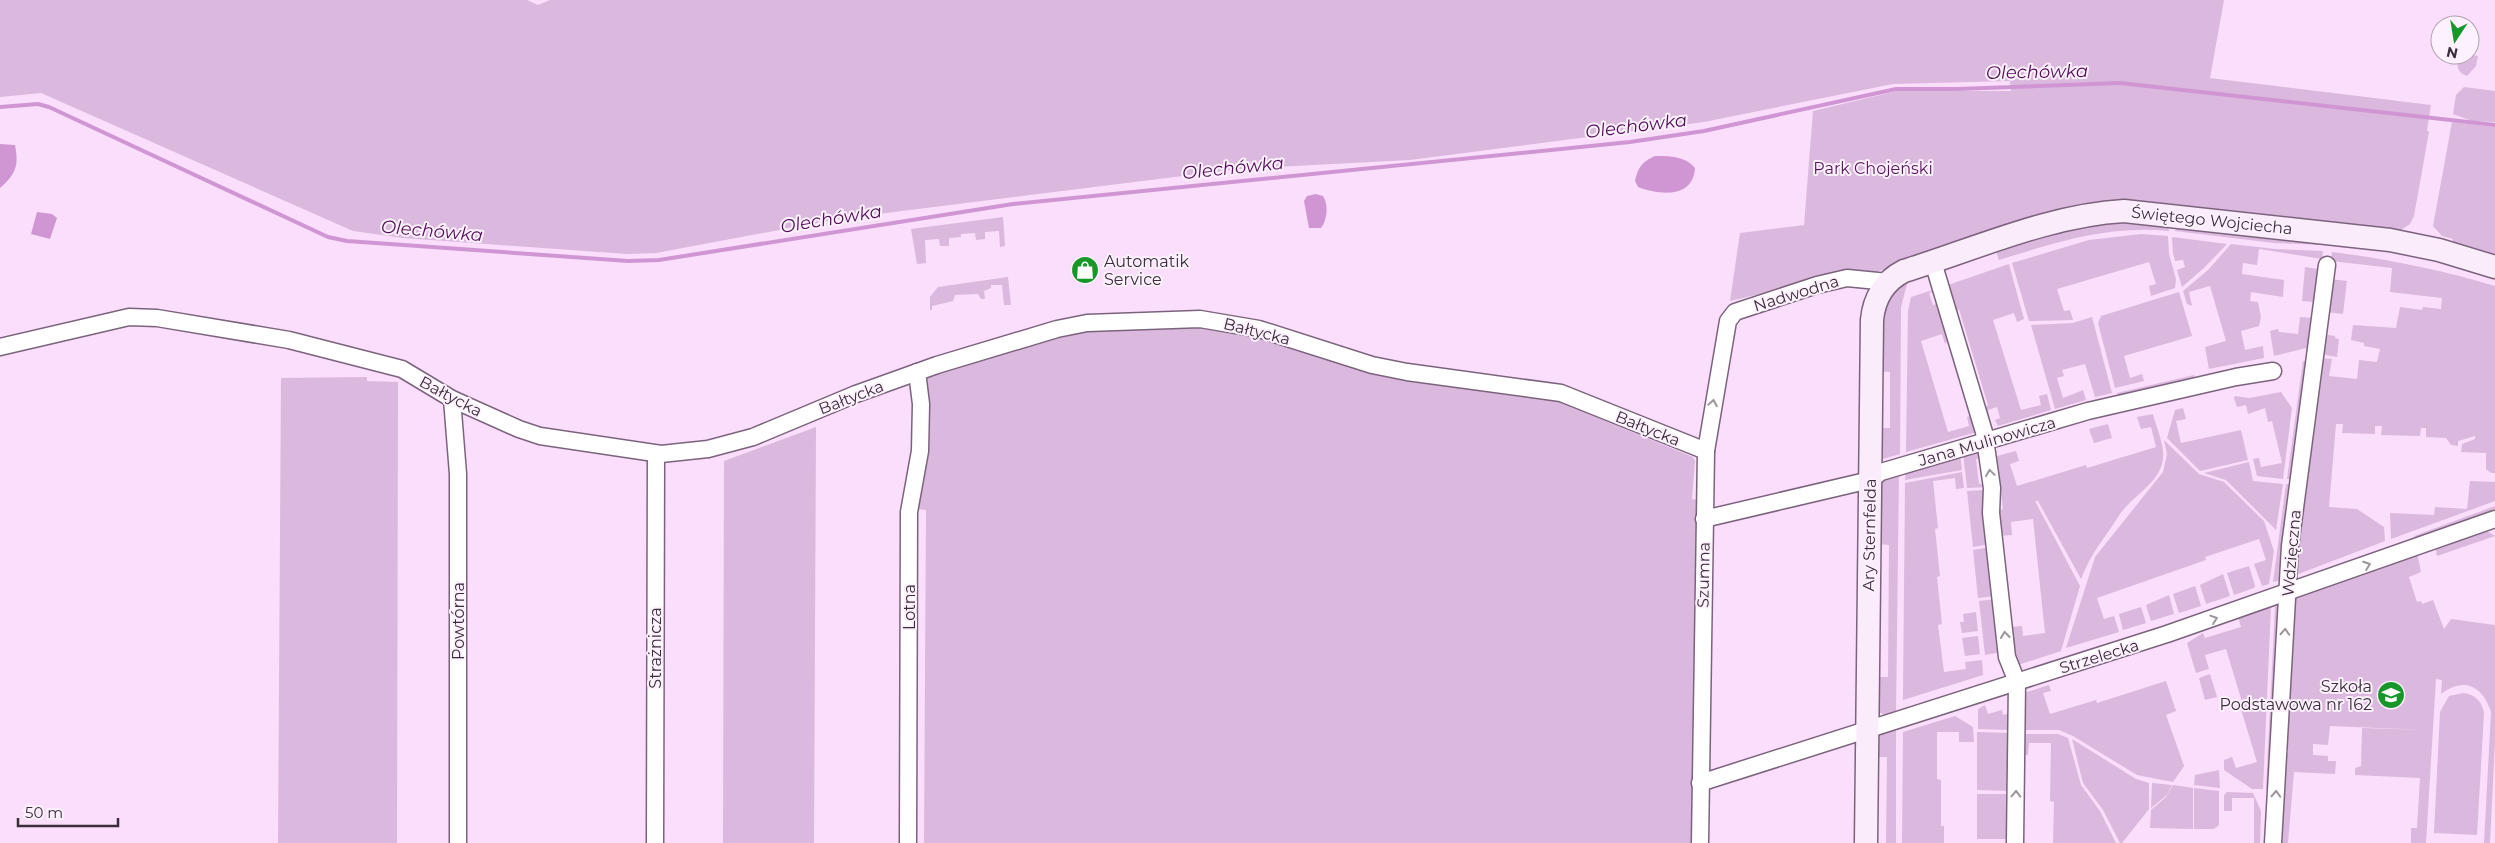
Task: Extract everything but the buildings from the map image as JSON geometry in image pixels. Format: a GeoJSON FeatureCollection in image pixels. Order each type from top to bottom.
{"type":"FeatureCollection","features":[{"type":"Feature","properties":{"kind":"street","name":"Świętego Wojciecha"},"geometry":{"type":"LineString","coordinates":[[1933,262],[2079,216],[2124,211],[2390,240],[2439,250],[2495,267]]}},
{"type":"Feature","properties":{"kind":"street","name":"Ary Sternfelda"},"geometry":{"type":"LineString","coordinates":[[1866,843],[1872,312],[1877,299],[1888,282],[1904,271],[1933,262]]}},
{"type":"Feature","properties":{"kind":"street"},"geometry":{"type":"LineString","coordinates":[[1933,262],[1986,442],[1992,488],[1991,513],[2007,657],[2017,682],[2015,843]]}},
{"type":"Feature","properties":{"kind":"street","name":"Wdzięczna"},"geometry":{"type":"LineString","coordinates":[[2273,843],[2290,546],[2326,265]]}},
{"type":"Feature","properties":{"kind":"street","name":"Nadwodna"},"geometry":{"type":"LineString","coordinates":[[1735,312],[1817,285],[1847,278],[1888,282]]}},
{"type":"Feature","properties":{"kind":"street","name":"Szumna"},"geometry":{"type":"LineString","coordinates":[[1700,843],[1706,451],[1727,325],[1735,312]]}},
{"type":"Feature","properties":{"kind":"street","name":"Bałtycka"},"geometry":{"type":"LineString","coordinates":[[0,346],[129,317],[157,318],[289,340],[402,369],[452,399],[519,429],[540,436],[656,454],[678,454],[708,449],[753,436],[917,372],[1071,326],[1087,323],[1208,320],[1259,329],[1372,365],[1407,372],[1561,393],[1706,451]]}},
{"type":"Feature","properties":{"kind":"street","name":"Jana Mulinowicza"},"geometry":{"type":"LineString","coordinates":[[1704,519],[1870,480],[1882,472],[2088,411],[2236,377],[2273,371]]}},
{"type":"Feature","properties":{"kind":"street","name":"Lotna"},"geometry":{"type":"LineString","coordinates":[[908,843],[909,512],[920,450],[921,404],[917,372]]}},
{"type":"Feature","properties":{"kind":"street","name":"Powtórna"},"geometry":{"type":"LineString","coordinates":[[452,399],[458,474],[458,843]]}},
{"type":"Feature","properties":{"kind":"street","name":"Strażnicza"},"geometry":{"type":"LineString","coordinates":[[655,843],[656,454]]}},
{"type":"Feature","properties":{"kind":"street","name":"Strzelecka"},"geometry":{"type":"LineString","coordinates":[[1700,782],[2288,594],[2495,519]]}},
{"type":"Feature","properties":{"kind":"green space","name":"Park Chojeński"},"geometry":{"type":"Polygon","coordinates":[[[0,0],[527,0],[538,5],[550,0],[2224,0],[2210,78],[2431,105],[2427,130],[2429,132],[2414,216],[2410,224],[2401,230],[2119,201],[2096,202],[2069,208],[1876,272],[1790,287],[1730,301],[1740,233],[1804,225],[1813,111],[1897,91],[2011,91],[2010,81],[1893,84],[1704,122],[1410,160],[1239,169],[838,219],[656,253],[627,254],[403,238],[353,231],[41,93],[0,97],[0,0]]]}},
{"type":"Feature","properties":{"kind":"green space"},"geometry":{"type":"Polygon","coordinates":[[[2476,65],[2467,76],[2462,74],[2458,66],[2476,65]]]}},
{"type":"Feature","properties":{"kind":"green space"},"geometry":{"type":"Polygon","coordinates":[[[2464,87],[2495,91],[2495,122],[2472,121],[2453,114],[2456,95],[2464,87]]]}},
{"type":"Feature","properties":{"kind":"green space"},"geometry":{"type":"Polygon","coordinates":[[[2452,122],[2495,127],[2495,257],[2452,244],[2453,239],[2442,236],[2433,226],[2452,122]]]}},
{"type":"Feature","properties":{"kind":"green space"},"geometry":{"type":"Polygon","coordinates":[[[1003,217],[1005,246],[1000,247],[999,231],[985,232],[985,239],[976,240],[975,233],[961,234],[961,237],[949,238],[949,246],[940,246],[939,239],[925,240],[926,263],[917,264],[911,229],[1003,217]]]}},
{"type":"Feature","properties":{"kind":"green space"},"geometry":{"type":"Polygon","coordinates":[[[2125,220],[2167,224],[2169,231],[2125,230],[2083,236],[1999,260],[1996,251],[2072,227],[2125,220]]]}},
{"type":"Feature","properties":{"kind":"green space"},"geometry":{"type":"Polygon","coordinates":[[[2178,225],[2325,242],[2324,245],[2274,243],[2175,231],[2178,225]]]}},
{"type":"Feature","properties":{"kind":"green space"},"geometry":{"type":"Polygon","coordinates":[[[2141,234],[2168,236],[2169,254],[2176,279],[2175,288],[2151,296],[2149,286],[2156,284],[2149,262],[2057,289],[2064,311],[2070,310],[2073,320],[2029,321],[2012,263],[2089,240],[2141,234]]]}},
{"type":"Feature","properties":{"kind":"green space"},"geometry":{"type":"Polygon","coordinates":[[[2172,237],[2227,244],[2182,287],[2177,270],[2185,267],[2183,260],[2175,261],[2172,237]]]}},
{"type":"Feature","properties":{"kind":"green space"},"geometry":{"type":"Polygon","coordinates":[[[2231,244],[2275,249],[2323,251],[2322,259],[2259,249],[2257,265],[2243,263],[2242,274],[2284,280],[2283,297],[2251,292],[2250,301],[2258,302],[2261,317],[2259,326],[2241,331],[2245,350],[2263,346],[2264,358],[2209,369],[2205,347],[2226,341],[2210,286],[2189,292],[2192,306],[2187,304],[2183,291],[2208,270],[2231,244]]]}},
{"type":"Feature","properties":{"kind":"green space"},"geometry":{"type":"Polygon","coordinates":[[[2332,252],[2415,266],[2495,286],[2495,473],[2491,473],[2486,469],[2486,453],[2461,452],[2462,444],[2475,439],[2475,436],[2458,441],[2458,446],[2451,445],[2446,438],[2426,437],[2426,428],[2421,428],[2420,436],[2381,435],[2382,426],[2375,426],[2375,434],[2342,433],[2343,424],[2336,424],[2329,507],[2357,509],[2384,527],[2385,541],[2293,576],[2318,358],[2332,359],[2329,376],[2357,379],[2359,360],[2377,362],[2380,349],[2364,346],[2364,343],[2351,340],[2353,325],[2396,328],[2400,307],[2422,310],[2423,307],[2441,309],[2442,298],[2390,292],[2392,268],[2331,261],[2332,252]]]}},
{"type":"Feature","properties":{"kind":"green space"},"geometry":{"type":"Polygon","coordinates":[[[2009,264],[2024,319],[2017,322],[2014,313],[1993,320],[2021,410],[2041,405],[2039,396],[2047,394],[2051,410],[1998,426],[1995,420],[2000,418],[1997,407],[1988,410],[1991,427],[1987,429],[1981,412],[1988,405],[1959,309],[1953,314],[1945,286],[2009,264]]]}},
{"type":"Feature","properties":{"kind":"green space"},"geometry":{"type":"Polygon","coordinates":[[[2305,267],[2319,269],[2315,302],[2302,301],[2305,267]]]}},
{"type":"Feature","properties":{"kind":"green space"},"geometry":{"type":"Polygon","coordinates":[[[1008,277],[1011,305],[1004,305],[1002,285],[991,285],[991,288],[984,291],[985,299],[981,299],[978,294],[955,295],[953,301],[932,306],[932,310],[930,310],[930,297],[938,287],[1008,277]]]}},
{"type":"Feature","properties":{"kind":"green space"},"geometry":{"type":"Polygon","coordinates":[[[2330,279],[2347,281],[2343,314],[2326,312],[2330,279]]]}},
{"type":"Feature","properties":{"kind":"green space"},"geometry":{"type":"Polygon","coordinates":[[[1908,280],[1901,307],[1900,454],[1883,459],[1880,428],[1890,428],[1890,372],[1880,371],[1880,321],[1890,295],[1908,280]]]}},
{"type":"Feature","properties":{"kind":"green space"},"geometry":{"type":"Polygon","coordinates":[[[1936,289],[1937,291],[1929,293],[1933,305],[1940,303],[1951,337],[1945,344],[1942,334],[1921,341],[1948,432],[1969,426],[1967,417],[1974,415],[1977,432],[1906,452],[1908,311],[1911,297],[1936,289]]]}},
{"type":"Feature","properties":{"kind":"green space"},"geometry":{"type":"Polygon","coordinates":[[[2179,292],[2192,336],[2124,356],[2130,378],[2142,374],[2144,381],[2115,388],[2098,323],[2101,316],[2179,292]]]}},
{"type":"Feature","properties":{"kind":"green space"},"geometry":{"type":"Polygon","coordinates":[[[2092,317],[2112,393],[2095,397],[2085,364],[2062,370],[2064,376],[2057,378],[2063,398],[2083,390],[2086,400],[2055,409],[2031,325],[2073,323],[2092,317]]]}},
{"type":"Feature","properties":{"kind":"green space"},"geometry":{"type":"Polygon","coordinates":[[[2300,317],[2313,318],[2310,347],[2274,356],[2270,331],[2278,329],[2279,332],[2298,334],[2300,317]]]}},
{"type":"Feature","properties":{"kind":"green space"},"geometry":{"type":"Polygon","coordinates":[[[1208,325],[1565,400],[1566,405],[1693,457],[1695,461],[1692,499],[1698,500],[1692,843],[924,843],[926,510],[916,509],[927,379],[931,374],[1079,330],[1208,325]]]}},
{"type":"Feature","properties":{"kind":"green space"},"geometry":{"type":"Polygon","coordinates":[[[2323,334],[2335,336],[2335,338],[2339,339],[2337,357],[2320,354],[2323,334]]]}},
{"type":"Feature","properties":{"kind":"green space"},"geometry":{"type":"Polygon","coordinates":[[[2303,361],[2309,361],[2294,480],[2287,479],[2303,361]]]}},
{"type":"Feature","properties":{"kind":"green space"},"geometry":{"type":"Polygon","coordinates":[[[2194,375],[2195,379],[2118,398],[2117,393],[2194,375]]]}},
{"type":"Feature","properties":{"kind":"green space"},"geometry":{"type":"Polygon","coordinates":[[[367,377],[367,381],[398,382],[397,843],[278,843],[281,378],[367,377]]]}},
{"type":"Feature","properties":{"kind":"green space"},"geometry":{"type":"Polygon","coordinates":[[[2281,392],[2292,408],[2283,479],[2257,476],[2253,459],[2259,458],[2261,467],[2282,463],[2272,421],[2268,422],[2265,408],[2248,414],[2246,405],[2237,407],[2234,398],[2235,396],[2249,398],[2281,392]]]}},
{"type":"Feature","properties":{"kind":"green space"},"geometry":{"type":"Polygon","coordinates":[[[2183,408],[2186,419],[2176,421],[2181,443],[2241,430],[2248,460],[2200,471],[2167,438],[2175,410],[2183,408]]]}},
{"type":"Feature","properties":{"kind":"green space"},"geometry":{"type":"Polygon","coordinates":[[[2153,414],[2163,448],[2161,468],[2151,483],[2123,510],[2093,554],[2081,579],[2038,501],[2035,501],[2080,586],[2061,651],[2015,666],[2008,627],[2022,626],[2023,636],[2045,633],[2033,519],[2011,522],[2012,535],[1998,536],[1995,513],[2003,509],[1997,456],[2016,451],[2019,461],[2010,464],[2017,486],[2086,465],[2087,468],[2156,447],[2151,427],[2141,429],[2137,417],[2153,414]]]}},
{"type":"Feature","properties":{"kind":"green space"},"geometry":{"type":"Polygon","coordinates":[[[2108,424],[2112,438],[2094,443],[2089,429],[2108,424]]]}},
{"type":"Feature","properties":{"kind":"green space"},"geometry":{"type":"Polygon","coordinates":[[[816,427],[814,843],[723,843],[724,461],[816,427]]]}},
{"type":"Feature","properties":{"kind":"green space"},"geometry":{"type":"Polygon","coordinates":[[[2164,440],[2199,474],[2224,482],[2264,521],[2274,551],[2269,584],[2262,586],[2254,564],[2266,560],[2259,539],[2205,557],[2206,560],[2097,598],[2104,619],[2114,616],[2119,632],[2066,648],[2095,557],[2163,472],[2167,454],[2164,440]]]}},
{"type":"Feature","properties":{"kind":"green space"},"geometry":{"type":"Polygon","coordinates":[[[1984,447],[1985,458],[1976,459],[1979,484],[1988,485],[1988,487],[1967,488],[1963,453],[1984,447]]]}},
{"type":"Feature","properties":{"kind":"green space"},"geometry":{"type":"Polygon","coordinates":[[[1960,454],[1962,470],[1905,480],[1906,470],[1960,454]]]}},
{"type":"Feature","properties":{"kind":"green space"},"geometry":{"type":"Polygon","coordinates":[[[2249,462],[2253,481],[2283,484],[2276,530],[2226,480],[2204,473],[2249,462]]]}},
{"type":"Feature","properties":{"kind":"green space"},"geometry":{"type":"Polygon","coordinates":[[[1899,472],[1896,712],[1885,715],[1878,712],[1877,677],[1888,677],[1889,545],[1878,544],[1881,484],[1883,479],[1899,472]]]}},
{"type":"Feature","properties":{"kind":"green space"},"geometry":{"type":"Polygon","coordinates":[[[1962,472],[1964,488],[1956,489],[1955,478],[1933,481],[1938,528],[1935,529],[1940,576],[1937,577],[1942,624],[1938,625],[1944,672],[1966,669],[1965,662],[1982,660],[1983,675],[1903,700],[1905,483],[1962,472]]]}},
{"type":"Feature","properties":{"kind":"green space"},"geometry":{"type":"Polygon","coordinates":[[[2470,481],[2495,482],[2495,501],[2391,539],[2390,513],[2434,515],[2435,507],[2467,509],[2470,481]]]}},
{"type":"Feature","properties":{"kind":"green space"},"geometry":{"type":"Polygon","coordinates":[[[2286,484],[2294,485],[2284,579],[2273,582],[2286,484]]]}},
{"type":"Feature","properties":{"kind":"green space"},"geometry":{"type":"Polygon","coordinates":[[[1984,490],[1990,544],[1973,547],[1967,491],[1984,490]]]}},
{"type":"Feature","properties":{"kind":"green space"},"geometry":{"type":"Polygon","coordinates":[[[2495,506],[2495,514],[2416,544],[2414,536],[2495,506]]]}},
{"type":"Feature","properties":{"kind":"green space"},"geometry":{"type":"Polygon","coordinates":[[[2482,528],[2495,536],[2437,556],[2435,545],[2482,528]]]}},
{"type":"Feature","properties":{"kind":"green space"},"geometry":{"type":"Polygon","coordinates":[[[1991,547],[1996,596],[1978,598],[1973,550],[1991,547]]]}},
{"type":"Feature","properties":{"kind":"green space","name":"Szkoła Podstawowa nr 162"},"geometry":{"type":"Polygon","coordinates":[[[2417,552],[2421,572],[2409,577],[2417,602],[2421,601],[2422,604],[2433,600],[2444,629],[2451,619],[2495,625],[2495,742],[2490,843],[2484,843],[2491,712],[2483,696],[2472,687],[2458,686],[2441,694],[2442,680],[2436,679],[2426,843],[2411,843],[2411,828],[2417,828],[2420,778],[2355,775],[2355,768],[2361,766],[2362,728],[2426,730],[2330,726],[2328,745],[2313,744],[2313,755],[2328,756],[2328,761],[2336,761],[2335,774],[2294,772],[2288,843],[2279,843],[2284,754],[2288,754],[2288,749],[2283,748],[2292,600],[2298,595],[2417,552]]]}},
{"type":"Feature","properties":{"kind":"green space"},"geometry":{"type":"Polygon","coordinates":[[[2249,566],[2254,588],[2234,595],[2227,573],[2249,566]]]}},
{"type":"Feature","properties":{"kind":"green space"},"geometry":{"type":"Polygon","coordinates":[[[2223,574],[2230,596],[2206,604],[2200,585],[2223,574]]]}},
{"type":"Feature","properties":{"kind":"green space"},"geometry":{"type":"Polygon","coordinates":[[[2195,586],[2201,606],[2179,613],[2173,594],[2195,586]]]}},
{"type":"Feature","properties":{"kind":"green space"},"geometry":{"type":"Polygon","coordinates":[[[2169,595],[2174,614],[2151,621],[2146,605],[2169,595]]]}},
{"type":"Feature","properties":{"kind":"green space"},"geometry":{"type":"Polygon","coordinates":[[[1996,599],[2002,652],[1985,655],[1979,601],[1996,599]]]}},
{"type":"Feature","properties":{"kind":"green space"},"geometry":{"type":"Polygon","coordinates":[[[2282,603],[2273,789],[2266,789],[2275,607],[2282,603]]]}},
{"type":"Feature","properties":{"kind":"green space"},"geometry":{"type":"Polygon","coordinates":[[[2271,606],[2263,789],[2252,789],[2224,770],[2224,760],[2232,757],[2236,768],[2257,762],[2240,706],[2243,705],[2226,649],[2205,655],[2209,669],[2196,673],[2187,643],[2203,633],[2205,638],[2241,627],[2238,617],[2271,606]]]}},
{"type":"Feature","properties":{"kind":"green space"},"geometry":{"type":"Polygon","coordinates":[[[2141,607],[2146,623],[2123,630],[2119,614],[2141,607]]]}},
{"type":"Feature","properties":{"kind":"green space"},"geometry":{"type":"Polygon","coordinates":[[[1976,612],[1978,631],[1962,633],[1960,622],[1964,622],[1963,614],[1976,612]]]}},
{"type":"Feature","properties":{"kind":"green space"},"geometry":{"type":"Polygon","coordinates":[[[1978,636],[1980,654],[1965,656],[1962,638],[1978,636]]]}},
{"type":"Feature","properties":{"kind":"green space"},"geometry":{"type":"Polygon","coordinates":[[[2210,674],[2217,697],[2205,700],[2199,678],[2210,674]]]}},
{"type":"Feature","properties":{"kind":"green space"},"geometry":{"type":"Polygon","coordinates":[[[2166,681],[2176,711],[2166,715],[2184,766],[2173,782],[2137,775],[2073,736],[2059,730],[2021,730],[2021,694],[2049,685],[2051,691],[2043,693],[2050,714],[2096,700],[2097,703],[2166,681]]]}},
{"type":"Feature","properties":{"kind":"green space"},"geometry":{"type":"Polygon","coordinates":[[[2463,693],[2477,699],[2482,705],[2484,713],[2477,835],[2434,833],[2440,712],[2449,696],[2463,693]]]}},
{"type":"Feature","properties":{"kind":"green space"},"geometry":{"type":"Polygon","coordinates":[[[1985,705],[1988,714],[2002,710],[2003,715],[2010,713],[2010,730],[1978,729],[1978,709],[1985,705]]]}},
{"type":"Feature","properties":{"kind":"green space"},"geometry":{"type":"Polygon","coordinates":[[[1955,716],[1973,727],[1974,742],[1959,742],[1959,732],[1937,732],[1937,779],[1941,780],[1941,826],[1944,826],[1944,843],[1902,843],[1903,732],[1955,716]]]}},
{"type":"Feature","properties":{"kind":"green space"},"geometry":{"type":"Polygon","coordinates":[[[1896,726],[1896,843],[1886,843],[1887,757],[1877,757],[1878,740],[1881,734],[1896,726]]]}},
{"type":"Feature","properties":{"kind":"green space"},"geometry":{"type":"Polygon","coordinates":[[[1977,732],[2011,733],[2010,791],[1977,790],[1977,732]]]}},
{"type":"Feature","properties":{"kind":"green space"},"geometry":{"type":"Polygon","coordinates":[[[2021,734],[2058,734],[2068,738],[2081,785],[2100,811],[2116,843],[2053,843],[2054,802],[2050,801],[2051,743],[2029,743],[2028,755],[2020,755],[2021,734]]]}},
{"type":"Feature","properties":{"kind":"green space"},"geometry":{"type":"Polygon","coordinates":[[[2072,739],[2136,779],[2149,783],[2149,809],[2122,843],[2120,843],[2103,810],[2083,783],[2072,739]]]}},
{"type":"Feature","properties":{"kind":"green space"},"geometry":{"type":"Polygon","coordinates":[[[2219,770],[2220,788],[2194,785],[2195,775],[2219,770]]]}},
{"type":"Feature","properties":{"kind":"green space"},"geometry":{"type":"Polygon","coordinates":[[[2152,783],[2172,785],[2167,795],[2151,808],[2152,783]]]}},
{"type":"Feature","properties":{"kind":"green space"},"geometry":{"type":"Polygon","coordinates":[[[2173,785],[2193,788],[2193,829],[2150,828],[2151,810],[2166,797],[2173,785]]]}},
{"type":"Feature","properties":{"kind":"green space"},"geometry":{"type":"Polygon","coordinates":[[[2194,788],[2219,791],[2219,825],[2214,829],[2194,829],[2194,788]]]}},
{"type":"Feature","properties":{"kind":"green space"},"geometry":{"type":"Polygon","coordinates":[[[2227,792],[2253,793],[2261,811],[2260,843],[2254,843],[2254,798],[2232,798],[2232,811],[2224,811],[2224,795],[2227,792]]]}},
{"type":"Feature","properties":{"kind":"green space"},"geometry":{"type":"Polygon","coordinates":[[[1977,794],[2010,794],[2010,839],[1977,839],[1977,794]]]}},
{"type":"Feature","properties":{"kind":"shaded area"},"geometry":{"type":"Polygon","coordinates":[[[0,144],[15,145],[17,158],[13,174],[0,188],[0,144]]]}},
{"type":"Feature","properties":{"kind":"shaded area"},"geometry":{"type":"Polygon","coordinates":[[[1655,156],[1677,157],[1691,164],[1695,168],[1693,178],[1688,185],[1682,190],[1665,193],[1638,187],[1635,181],[1639,169],[1647,160],[1655,156]]]}},
{"type":"Feature","properties":{"kind":"shaded area"},"geometry":{"type":"Polygon","coordinates":[[[1316,194],[1323,196],[1325,200],[1327,208],[1326,217],[1321,228],[1309,228],[1304,201],[1307,196],[1316,194]]]}},
{"type":"Feature","properties":{"kind":"shaded area"},"geometry":{"type":"Polygon","coordinates":[[[37,212],[52,214],[57,218],[50,239],[31,234],[37,212]]]}},
{"type":"Feature","properties":{"kind":"waterway","name":"Olechówka"},"geometry":{"type":"LineString","coordinates":[[0,107],[38,104],[49,107],[328,237],[347,241],[628,261],[659,260],[1013,204],[1630,142],[1704,131],[1896,89],[1957,89],[2120,83],[2495,125]]}},
{"type":"Feature","properties":{"kind":"place","name":"Automatik Service"},"geometry":{"type":"Point","coordinates":[1085,270]}},
{"type":"Feature","properties":{"kind":"place","name":"Szkoła Podstawowa nr 162"},"geometry":{"type":"Point","coordinates":[2391,695]}}]}
